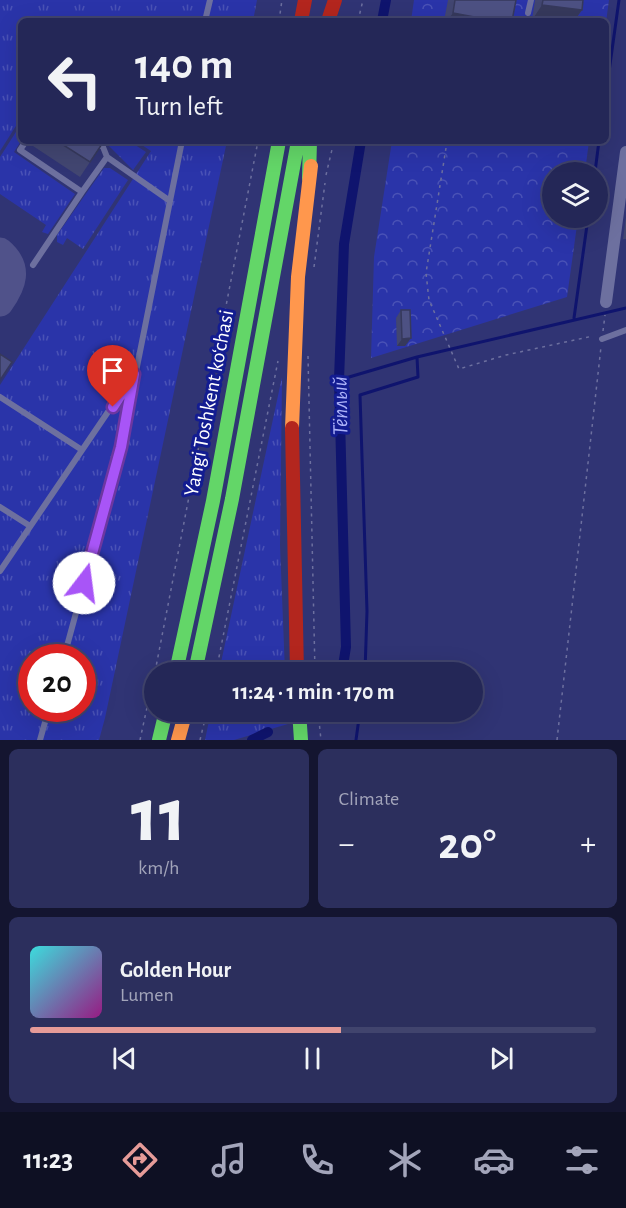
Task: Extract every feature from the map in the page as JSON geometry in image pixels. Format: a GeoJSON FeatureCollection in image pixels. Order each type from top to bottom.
{"type":"FeatureCollection","features":[{"type":"Feature","properties":{"kind":"main road"},"geometry":{"type":"LineString","coordinates":[[302,18],[305,0]]}},
{"type":"Feature","properties":{"kind":"main road"},"geometry":{"type":"LineString","coordinates":[[321,18],[324,0]]}},
{"type":"Feature","properties":{"kind":"main road"},"geometry":{"type":"LineString","coordinates":[[329,18],[335,0]]}},
{"type":"Feature","properties":{"kind":"main road"},"geometry":{"type":"LineString","coordinates":[[340,18],[343,0]]}},
{"type":"Feature","properties":{"kind":"main road","name":"Yangi Toshkent ko‘chasi"},"geometry":{"type":"LineString","coordinates":[[178,662],[217,480],[278,144]]}},
{"type":"Feature","properties":{"kind":"main road","name":"Yangi Toshkent ko‘chasi"},"geometry":{"type":"LineString","coordinates":[[197,662],[232,499],[297,144]]}},
{"type":"Feature","properties":{"kind":"main road"},"geometry":{"type":"LineString","coordinates":[[309,178],[310,144]]}},
{"type":"Feature","properties":{"kind":"main road"},"geometry":{"type":"LineString","coordinates":[[296,662],[292,412],[297,269],[315,144]]}},
{"type":"Feature","properties":{"kind":"main road"},"geometry":{"type":"LineString","coordinates":[[159,740],[163,722]]}},
{"type":"Feature","properties":{"kind":"main road"},"geometry":{"type":"LineString","coordinates":[[178,740],[183,722]]}},
{"type":"Feature","properties":{"kind":"main road"},"geometry":{"type":"LineString","coordinates":[[300,722],[301,740]]}},
{"type":"Feature","properties":{"kind":"street"},"geometry":{"type":"LineString","coordinates":[[606,302],[626,152]]}},
{"type":"Feature","properties":{"kind":"lane"},"geometry":{"type":"LineString","coordinates":[[207,18],[210,0]]}},
{"type":"Feature","properties":{"kind":"lane"},"geometry":{"type":"LineString","coordinates":[[528,13],[531,0]]}},
{"type":"Feature","properties":{"kind":"lane"},"geometry":{"type":"LineString","coordinates":[[24,144],[20,150],[82,192]]}},
{"type":"Feature","properties":{"kind":"lane"},"geometry":{"type":"LineString","coordinates":[[98,144],[103,147],[107,157],[170,201]]}},
{"type":"Feature","properties":{"kind":"lane"},"geometry":{"type":"LineString","coordinates":[[68,644],[121,447],[181,144]]}},
{"type":"Feature","properties":{"kind":"lane"},"geometry":{"type":"LineString","coordinates":[[33,265],[107,157]]}},
{"type":"Feature","properties":{"kind":"lane"},"geometry":{"type":"LineString","coordinates":[[603,336],[626,330]]}},
{"type":"Feature","properties":{"kind":"lane"},"geometry":{"type":"LineString","coordinates":[[0,571],[134,374]]}},
{"type":"Feature","properties":{"kind":"lane"},"geometry":{"type":"LineString","coordinates":[[0,397],[82,450]]}},
{"type":"Feature","properties":{"kind":"lane"},"geometry":{"type":"LineString","coordinates":[[0,507],[30,526]]}},
{"type":"Feature","properties":{"kind":"lane"},"geometry":{"type":"LineString","coordinates":[[40,740],[45,722]]}},
{"type":"Feature","properties":{"kind":"path"},"geometry":{"type":"LineString","coordinates":[[279,18],[282,0]]}},
{"type":"Feature","properties":{"kind":"path"},"geometry":{"type":"LineString","coordinates":[[359,18],[363,0]]}},
{"type":"Feature","properties":{"kind":"path"},"geometry":{"type":"LineString","coordinates":[[157,662],[257,144]]}},
{"type":"Feature","properties":{"kind":"path"},"geometry":{"type":"LineString","coordinates":[[315,218],[333,144]]}},
{"type":"Feature","properties":{"kind":"path"},"geometry":{"type":"LineString","coordinates":[[446,148],[426,273],[429,300],[459,369],[506,355],[603,336]]}},
{"type":"Feature","properties":{"kind":"path"},"geometry":{"type":"LineString","coordinates":[[314,268],[327,174]]}},
{"type":"Feature","properties":{"kind":"path"},"geometry":{"type":"LineString","coordinates":[[556,740],[606,302]]}},
{"type":"Feature","properties":{"kind":"path"},"geometry":{"type":"LineString","coordinates":[[308,355],[315,662]]}},
{"type":"Feature","properties":{"kind":"path"},"geometry":{"type":"LineString","coordinates":[[218,662],[279,357]]}},
{"type":"Feature","properties":{"kind":"path"},"geometry":{"type":"LineString","coordinates":[[140,740],[144,722]]}},
{"type":"Feature","properties":{"kind":"path"},"geometry":{"type":"LineString","coordinates":[[200,740],[204,722]]}},
{"type":"Feature","properties":{"kind":"path"},"geometry":{"type":"LineString","coordinates":[[319,722],[321,740]]}},
{"type":"Feature","properties":{"kind":"green space"},"geometry":{"type":"Polygon","coordinates":[[[0,0],[257,0],[254,18],[18,18],[18,123],[0,151],[0,0]]]}},
{"type":"Feature","properties":{"kind":"green space"},"geometry":{"type":"Polygon","coordinates":[[[414,0],[609,0],[607,18],[411,18],[414,0]]]}},
{"type":"Feature","properties":{"kind":"green space"},"geometry":{"type":"Polygon","coordinates":[[[18,129],[19,144],[14,152],[75,194],[48,234],[42,232],[46,225],[0,194],[0,157],[18,129]]]}},
{"type":"Feature","properties":{"kind":"green space"},"geometry":{"type":"Polygon","coordinates":[[[107,144],[134,144],[146,152],[133,170],[107,144]]]}},
{"type":"Feature","properties":{"kind":"green space"},"geometry":{"type":"Polygon","coordinates":[[[140,144],[226,144],[99,740],[0,740],[0,385],[151,151],[140,144]]]}},
{"type":"Feature","properties":{"kind":"green space"},"geometry":{"type":"Polygon","coordinates":[[[392,144],[589,144],[586,162],[542,162],[542,228],[577,228],[567,297],[371,358],[374,257],[392,144]]]}},
{"type":"Feature","properties":{"kind":"green space"},"geometry":{"type":"Polygon","coordinates":[[[104,168],[110,168],[128,180],[83,249],[67,238],[63,245],[57,242],[57,235],[104,168]]]}},
{"type":"Feature","properties":{"kind":"green space"},"geometry":{"type":"Polygon","coordinates":[[[282,377],[280,545],[285,662],[221,662],[282,377]]]}},
{"type":"Feature","properties":{"kind":"green space"},"geometry":{"type":"Polygon","coordinates":[[[209,722],[288,722],[288,724],[234,740],[205,740],[209,722]]]}},
{"type":"Feature","properties":{"kind":"building"},"geometry":{"type":"Polygon","coordinates":[[[455,0],[516,0],[513,18],[480,18],[453,13],[455,0]]]}},
{"type":"Feature","properties":{"kind":"building"},"geometry":{"type":"Polygon","coordinates":[[[543,0],[583,0],[582,10],[542,5],[543,0]]]}},
{"type":"Feature","properties":{"kind":"building"},"geometry":{"type":"Polygon","coordinates":[[[62,144],[102,144],[90,162],[62,144]]]}},
{"type":"Feature","properties":{"kind":"building"},"geometry":{"type":"Polygon","coordinates":[[[401,310],[410,310],[411,338],[402,339],[401,310]]]}},
{"type":"Feature","properties":{"kind":"building"},"geometry":{"type":"Polygon","coordinates":[[[0,354],[12,362],[0,380],[0,354]]]}},
{"type":"Feature","properties":{"kind":"waterway","name":"Тёплый"},"geometry":{"type":"LineString","coordinates":[[383,18],[386,0]]}},
{"type":"Feature","properties":{"kind":"waterway"},"geometry":{"type":"LineString","coordinates":[[609,72],[619,0]]}},
{"type":"Feature","properties":{"kind":"waterway","name":"Тёплый"},"geometry":{"type":"LineString","coordinates":[[344,662],[346,647],[339,380],[344,244],[361,144]]}},
{"type":"Feature","properties":{"kind":"waterway"},"geometry":{"type":"LineString","coordinates":[[596,162],[599,144]]}},
{"type":"Feature","properties":{"kind":"waterway"},"geometry":{"type":"LineString","coordinates":[[574,318],[587,228]]}},
{"type":"Feature","properties":{"kind":"waterway"},"geometry":{"type":"LineString","coordinates":[[365,662],[367,611],[360,395],[418,377],[417,357],[626,308]]}},
{"type":"Feature","properties":{"kind":"waterway"},"geometry":{"type":"LineString","coordinates":[[339,380],[417,357]]}},
{"type":"Feature","properties":{"kind":"waterway"},"geometry":{"type":"LineString","coordinates":[[356,740],[358,722]]}},
{"type":"Feature","properties":{"kind":"waterway","name":"Тёплый"},"geometry":{"type":"LineString","coordinates":[[252,740],[268,732]]}},
{"type":"Feature","properties":{"kind":"taxiway"},"geometry":{"type":"LineString","coordinates":[[0,251],[6,257],[12,270],[11,283],[0,303]]}},
{"type":"Feature","properties":{"kind":"traffic: fast"},"geometry":{"type":"LineString","coordinates":[[178,662],[213,501],[278,144]]}},
{"type":"Feature","properties":{"kind":"traffic: fast"},"geometry":{"type":"LineString","coordinates":[[197,662],[232,499],[297,144]]}},
{"type":"Feature","properties":{"kind":"traffic: fast"},"geometry":{"type":"LineString","coordinates":[[309,178],[310,144]]}},
{"type":"Feature","properties":{"kind":"traffic: fast"},"geometry":{"type":"LineString","coordinates":[[159,740],[163,722]]}},
{"type":"Feature","properties":{"kind":"traffic: fast"},"geometry":{"type":"LineString","coordinates":[[300,722],[301,740]]}},
{"type":"Feature","properties":{"kind":"traffic: slow"},"geometry":{"type":"LineString","coordinates":[[292,428],[298,277],[311,166]]}},
{"type":"Feature","properties":{"kind":"traffic: slow"},"geometry":{"type":"LineString","coordinates":[[178,740],[183,722]]}},
{"type":"Feature","properties":{"kind":"traffic: jam"},"geometry":{"type":"LineString","coordinates":[[302,18],[305,0]]}},
{"type":"Feature","properties":{"kind":"traffic: jam"},"geometry":{"type":"LineString","coordinates":[[329,18],[335,0]]}},
{"type":"Feature","properties":{"kind":"traffic: jam"},"geometry":{"type":"LineString","coordinates":[[292,428],[297,662]]}},
{"type":"Feature","properties":{"kind":"route"},"geometry":{"type":"LineString","coordinates":[[84,583],[121,447],[134,374],[113,407]]}}]}
